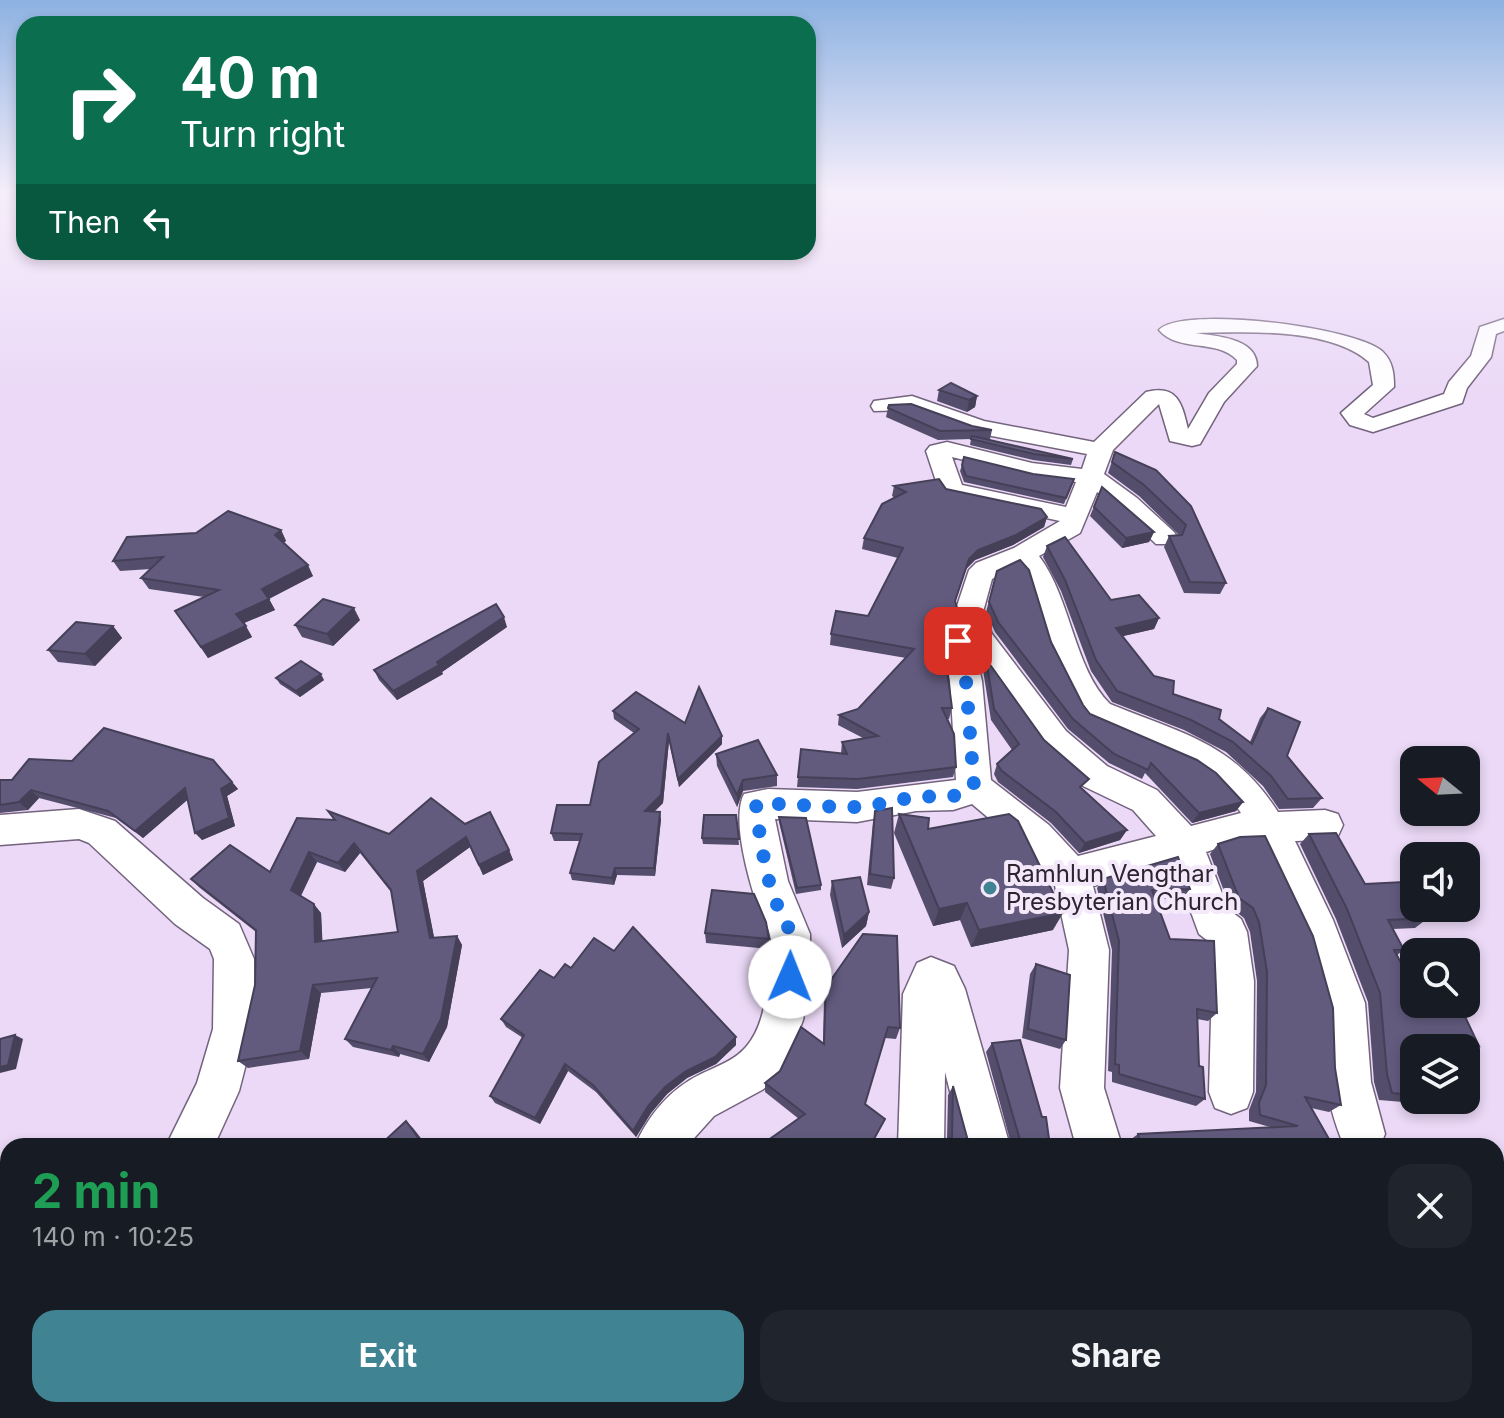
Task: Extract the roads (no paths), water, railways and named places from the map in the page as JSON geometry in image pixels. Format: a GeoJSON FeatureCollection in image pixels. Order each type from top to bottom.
{"type":"FeatureCollection","features":[{"type":"Feature","properties":{"kind":"street"},"geometry":{"type":"LineString","coordinates":[[1231,1092],[1233,981],[1227,932],[1213,921],[1184,844],[1145,800],[1095,776],[1054,740],[978,637],[969,612],[979,576],[986,569],[1023,554],[1071,527],[1101,450],[1154,397],[1171,403],[1178,436],[1192,439],[1222,390],[1247,366],[1247,359],[1237,349],[1177,335],[1169,330],[1261,327],[1356,344],[1373,354],[1385,374],[1383,387],[1352,413],[1355,420],[1378,425],[1454,398],[1457,387],[1481,357],[1487,331],[1504,325]]}},
{"type":"Feature","properties":{"kind":"street"},"geometry":{"type":"LineString","coordinates":[[882,406],[912,403],[979,427],[1101,450]]}},
{"type":"Feature","properties":{"kind":"street"},"geometry":{"type":"LineString","coordinates":[[1076,517],[954,491],[938,451],[944,448],[1032,470],[1092,477],[1128,503],[1165,538]]}},
{"type":"Feature","properties":{"kind":"street"},"geometry":{"type":"LineString","coordinates":[[1023,554],[1041,578],[1065,651],[1092,706],[1099,713],[1203,757],[1235,780],[1267,826],[1337,979],[1349,1029],[1350,1091],[1362,1134]]}},
{"type":"Feature","properties":{"kind":"street"},"geometry":{"type":"LineString","coordinates":[[978,637],[958,641],[966,681],[974,786],[1036,836],[1071,874],[1089,950],[1082,1088],[1097,1138]]}},
{"type":"Feature","properties":{"kind":"street"},"geometry":{"type":"LineString","coordinates":[[665,1138],[695,1101],[748,1074],[764,1061],[781,1022],[792,953],[789,929],[778,911],[772,890],[758,832],[756,804],[798,803],[852,808],[920,797],[949,799],[974,786]]}},
{"type":"Feature","properties":{"kind":"street"},"geometry":{"type":"LineString","coordinates":[[0,830],[79,824],[102,832],[189,911],[225,937],[234,959],[234,1029],[217,1091],[193,1138]]}},
{"type":"Feature","properties":{"kind":"street"},"geometry":{"type":"LineString","coordinates":[[1071,874],[1109,867],[1231,829],[1325,825]]}},
{"type":"Feature","properties":{"kind":"street"},"geometry":{"type":"LineString","coordinates":[[921,1138],[924,994],[931,977],[939,980],[944,989],[985,1138]]}},
{"type":"Feature","properties":{"kind":"place","name":"Ramhlun Vengthar Presbyterian Church"},"geometry":{"type":"Point","coordinates":[990,888]}}]}
